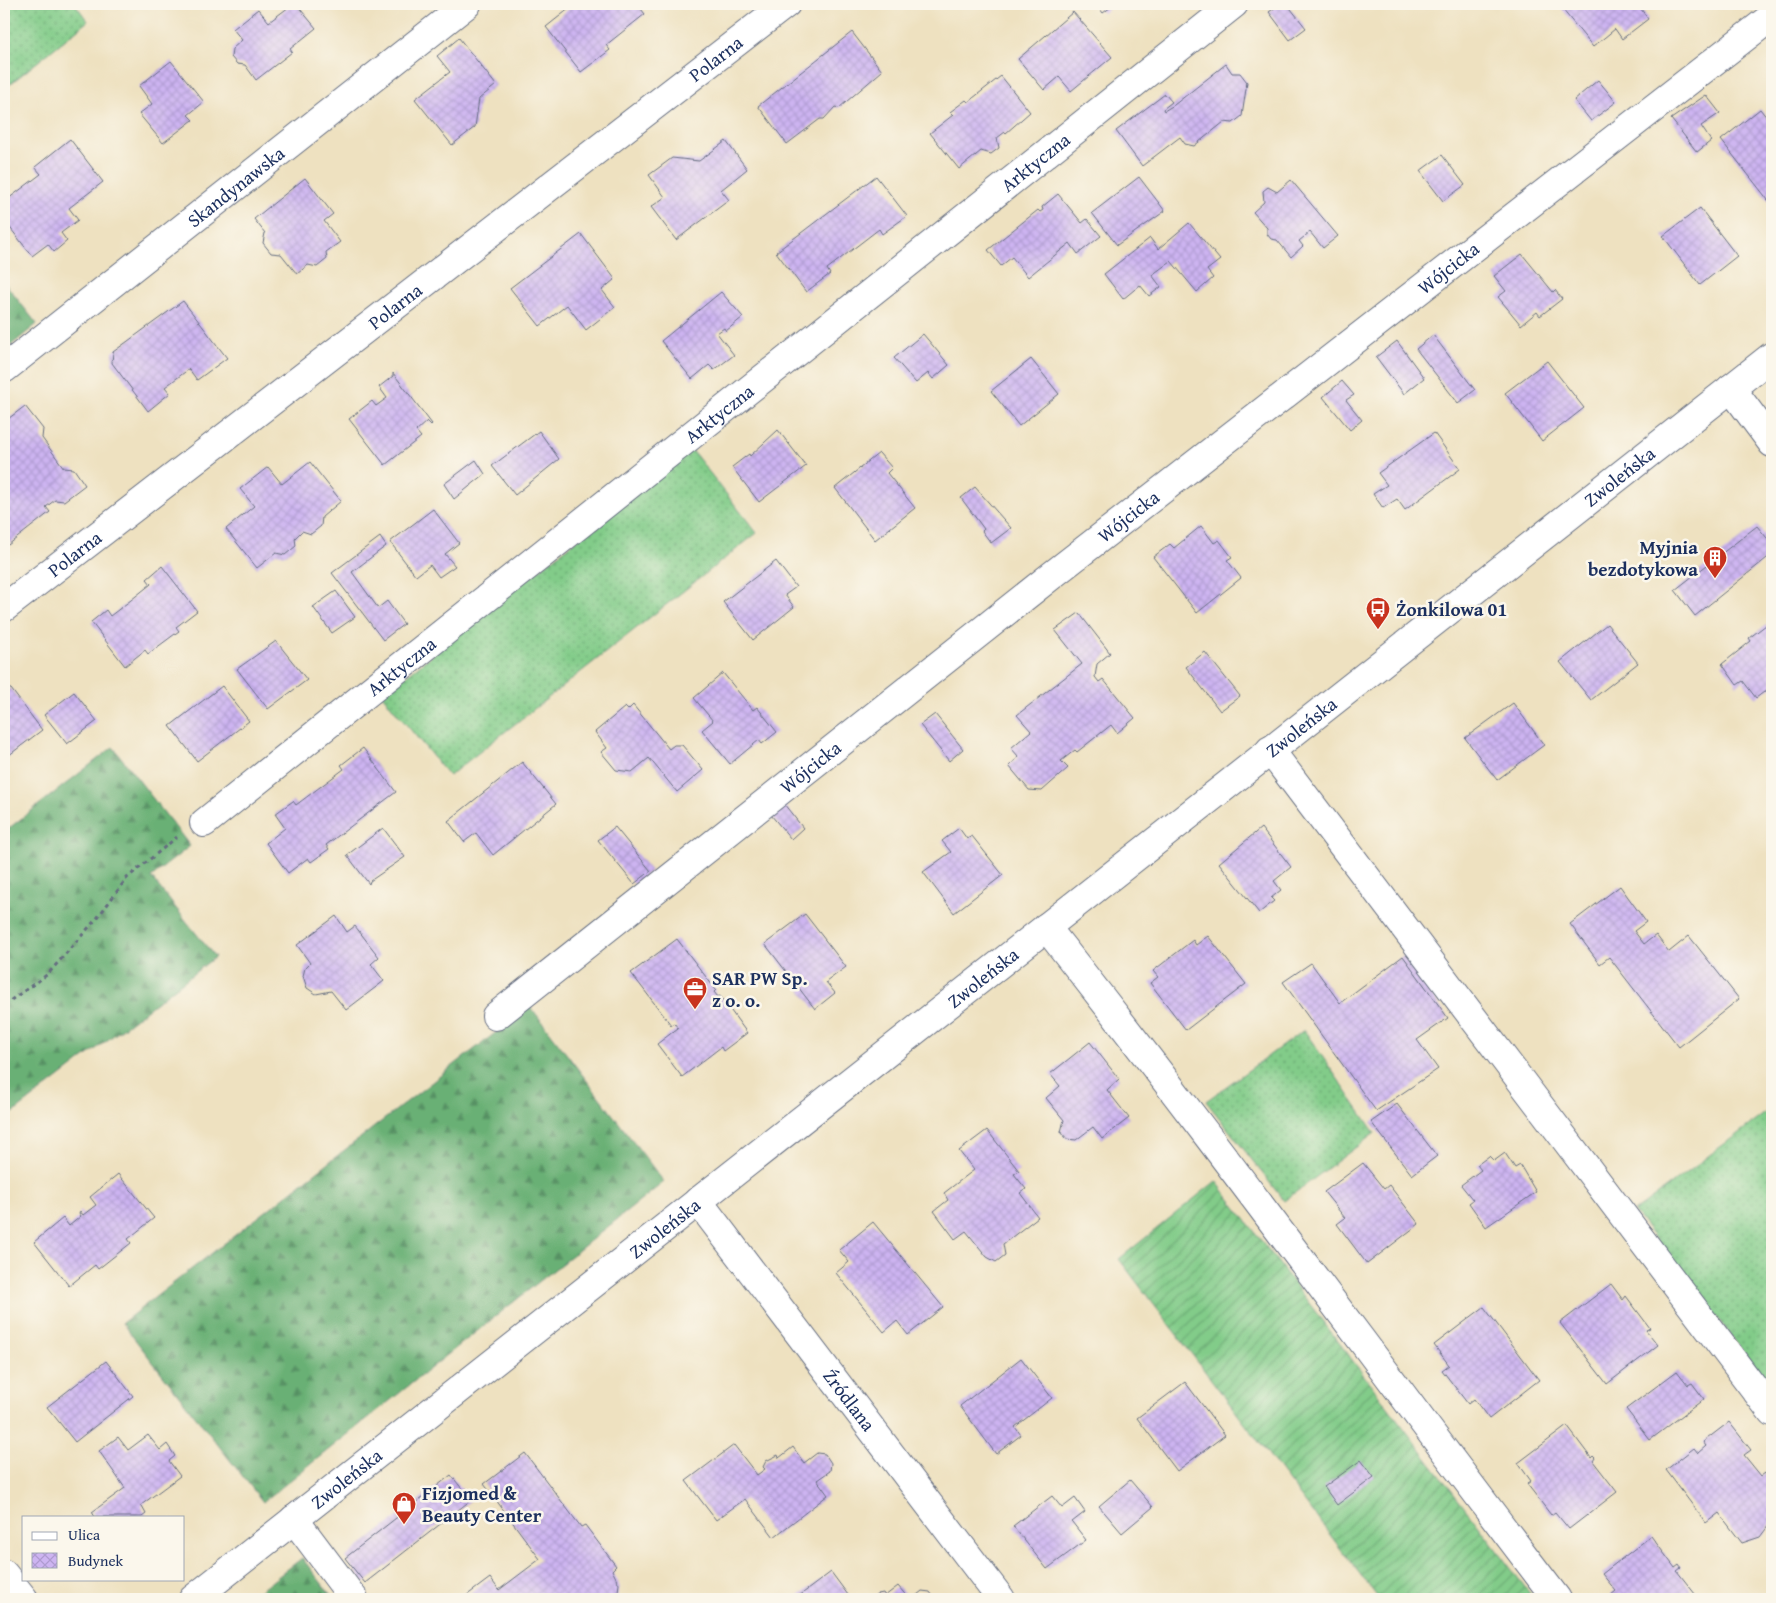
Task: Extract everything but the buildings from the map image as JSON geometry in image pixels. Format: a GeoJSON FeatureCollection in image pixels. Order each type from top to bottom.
{"type":"FeatureCollection","features":[{"type":"Feature","properties":{"kind":"street","name":"Skandynawska"},"geometry":{"type":"LineString","coordinates":[[4,368],[467,4]]}},
{"type":"Feature","properties":{"kind":"street","name":"Polarna"},"geometry":{"type":"LineString","coordinates":[[4,608],[786,4]]}},
{"type":"Feature","properties":{"kind":"street","name":"Arktyczna"},"geometry":{"type":"LineString","coordinates":[[204,823],[1234,4]]}},
{"type":"Feature","properties":{"kind":"street","name":"Wójcicka"},"geometry":{"type":"LineString","coordinates":[[496,1016],[1051,576],[1763,18]]}},
{"type":"Feature","properties":{"kind":"street","name":"Zwoleńska"},"geometry":{"type":"LineString","coordinates":[[194,1599],[1772,356]]}},
{"type":"Feature","properties":{"kind":"street"},"geometry":{"type":"LineString","coordinates":[[1731,388],[1772,443]]}},
{"type":"Feature","properties":{"kind":"street"},"geometry":{"type":"LineString","coordinates":[[1270,750],[1772,1412]]}},
{"type":"Feature","properties":{"kind":"street"},"geometry":{"type":"LineString","coordinates":[[1046,928],[1344,1316],[1557,1599]]}},
{"type":"Feature","properties":{"kind":"street","name":"Źródlana"},"geometry":{"type":"LineString","coordinates":[[698,1201],[1001,1599]]}},
{"type":"Feature","properties":{"kind":"street"},"geometry":{"type":"LineString","coordinates":[[294,1519],[354,1599]]}},
{"type":"Feature","properties":{"kind":"street"},"geometry":{"type":"LineString","coordinates":[[4,1574],[24,1599]]}},
{"type":"Feature","properties":{"kind":"path"},"geometry":{"type":"LineString","coordinates":[[4,1005],[48,974],[98,917],[127,878],[170,841],[204,823]]}},
{"type":"Feature","properties":{"kind":"green space"},"geometry":{"type":"Polygon","coordinates":[[[4,4],[75,4],[88,21],[4,89],[4,4]]]}},
{"type":"Feature","properties":{"kind":"green space"},"geometry":{"type":"Polygon","coordinates":[[[4,282],[37,324],[4,351],[4,282]]]}},
{"type":"Feature","properties":{"kind":"green space"},"geometry":{"type":"Polygon","coordinates":[[[691,449],[757,533],[449,776],[382,695],[691,449]]]}},
{"type":"Feature","properties":{"kind":"green space"},"geometry":{"type":"Polygon","coordinates":[[[113,747],[190,846],[151,877],[215,957],[4,1120],[4,832],[113,747]]]}},
{"type":"Feature","properties":{"kind":"green space"},"geometry":{"type":"Polygon","coordinates":[[[530,1006],[664,1182],[263,1502],[122,1323],[530,1006]]]}},
{"type":"Feature","properties":{"kind":"green space"},"geometry":{"type":"Polygon","coordinates":[[[1304,1030],[1375,1133],[1284,1201],[1206,1101],[1304,1030]]]}},
{"type":"Feature","properties":{"kind":"green space"},"geometry":{"type":"Polygon","coordinates":[[[1772,1108],[1772,1388],[1634,1212],[1772,1108]]]}},
{"type":"Feature","properties":{"kind":"green space"},"geometry":{"type":"Polygon","coordinates":[[[1216,1181],[1534,1599],[1379,1599],[1119,1259],[1216,1181]]]}},
{"type":"Feature","properties":{"kind":"green space"},"geometry":{"type":"Polygon","coordinates":[[[302,1558],[334,1599],[249,1599],[302,1558]]]}},
{"type":"Feature","properties":{"kind":"place","name":"Myjnia bezdotykowa"},"geometry":{"type":"Point","coordinates":[1715,579]}},
{"type":"Feature","properties":{"kind":"place","name":"Żonkilowa 01"},"geometry":{"type":"Point","coordinates":[1378,630]}},
{"type":"Feature","properties":{"kind":"place","name":"SAR PW Sp. z o. o."},"geometry":{"type":"Point","coordinates":[695,1010]}},
{"type":"Feature","properties":{"kind":"place","name":"Fizjomed & Beauty Center"},"geometry":{"type":"Point","coordinates":[404,1525]}}]}
